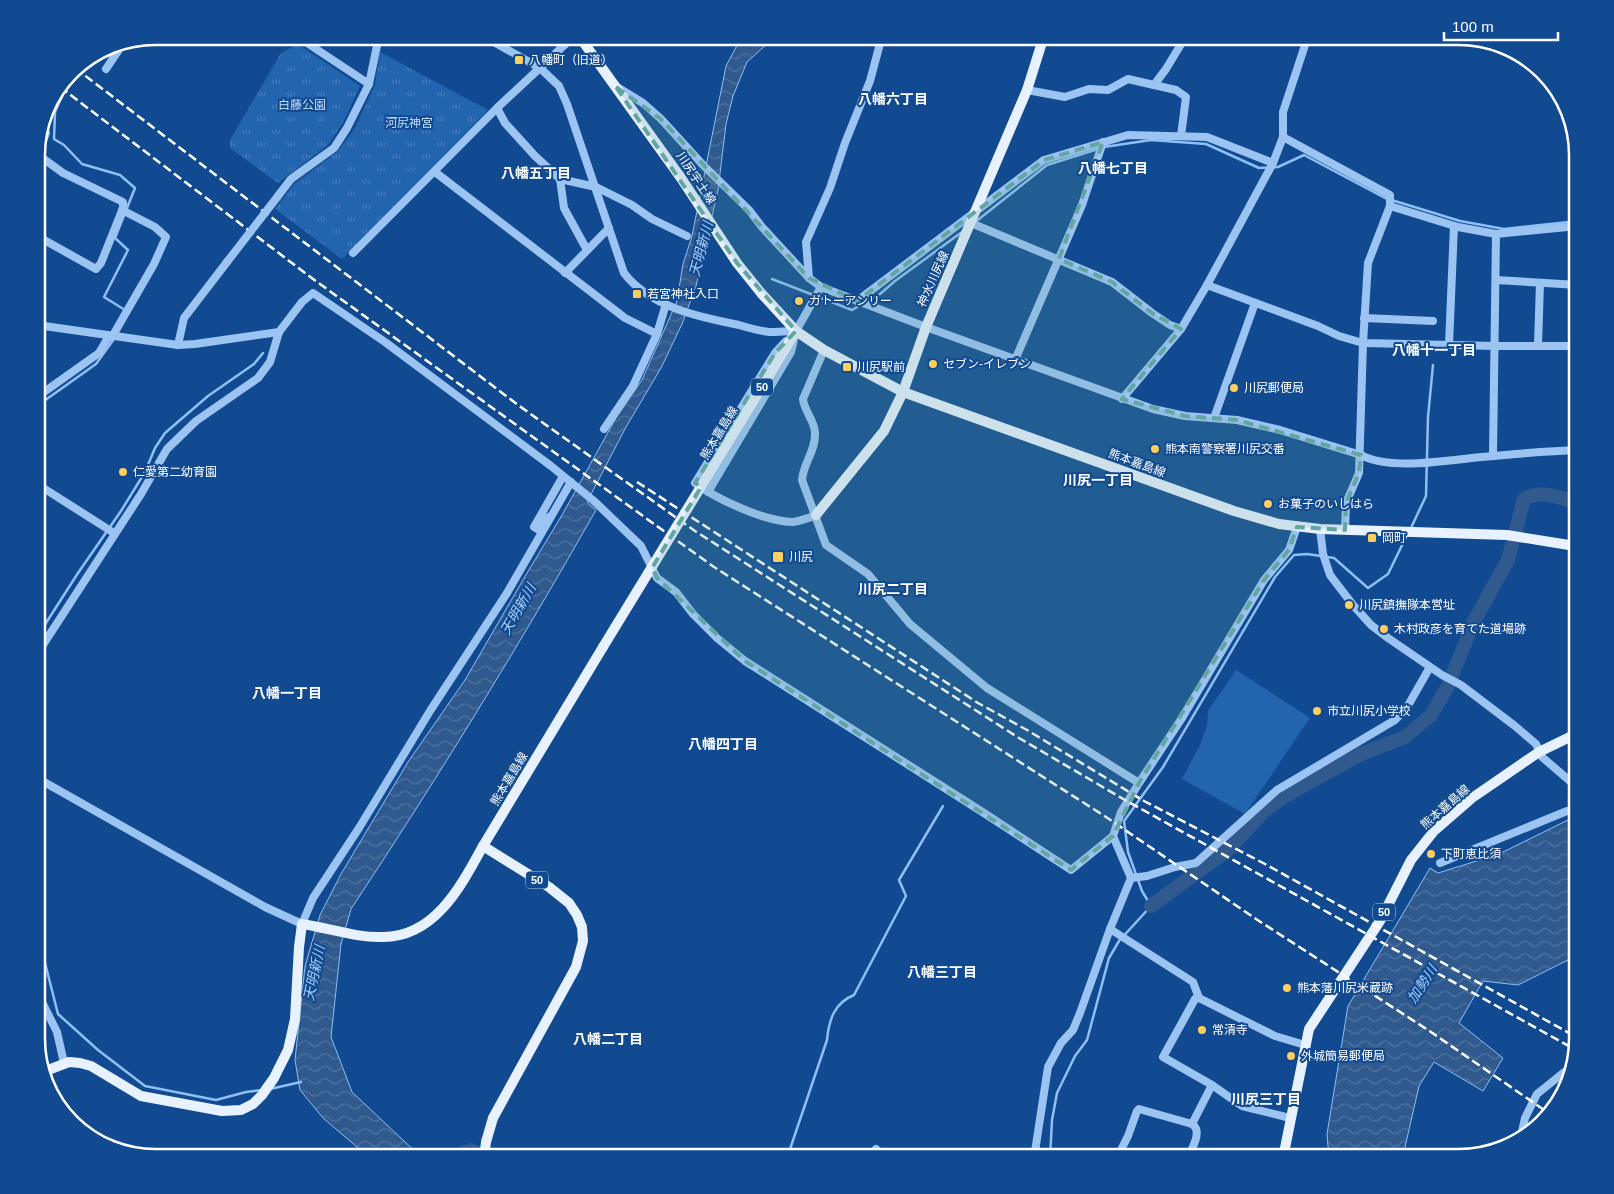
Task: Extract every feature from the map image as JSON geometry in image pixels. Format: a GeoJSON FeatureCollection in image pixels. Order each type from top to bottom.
{"type":"FeatureCollection","features":[{"type":"Feature","properties":{"kind":"main road","name":"川尻宇土線"},"geometry":{"type":"LineString","coordinates":[[586,45],[694,198],[717,234],[761,293],[796,330]]}},
{"type":"Feature","properties":{"kind":"main road","name":"神水川尻線"},"geometry":{"type":"LineString","coordinates":[[816,515],[884,431],[902,392],[926,327],[1027,90],[1041,45]]}},
{"type":"Feature","properties":{"kind":"main road","name":"熊本嘉島線"},"geometry":{"type":"LineString","coordinates":[[307,924],[350,933],[383,937],[408,933],[424,925],[457,892],[603,647],[796,330],[824,350],[902,392],[1261,519],[1297,527],[1320,529],[1519,536],[1569,545]]}},
{"type":"Feature","properties":{"kind":"main road","name":"熊本嘉島線"},"geometry":{"type":"LineString","coordinates":[[1285,1149],[1309,1029],[1380,921],[1411,860],[1434,831],[1466,804],[1539,752],[1569,737]]}},
{"type":"Feature","properties":{"kind":"main road","name":"50"},"geometry":{"type":"LineString","coordinates":[[484,846],[548,887],[569,903],[582,927],[583,941],[576,967],[497,1111],[488,1132],[485,1149]]}},
{"type":"Feature","properties":{"kind":"main road"},"geometry":{"type":"LineString","coordinates":[[50,1069],[69,1062],[91,1066],[141,1096],[214,1110],[241,1110],[253,1104],[262,1094],[284,1060],[288,1050],[295,1019],[299,975],[299,947],[307,924]]}},
{"type":"Feature","properties":{"kind":"street"},"geometry":{"type":"LineString","coordinates":[[311,45],[369,84]]}},
{"type":"Feature","properties":{"kind":"street"},"geometry":{"type":"LineString","coordinates":[[178,345],[184,318],[291,179],[334,148],[347,128],[369,84],[377,45]]}},
{"type":"Feature","properties":{"kind":"street"},"geometry":{"type":"LineString","coordinates":[[499,45],[540,68],[559,86],[596,187],[624,273],[631,282],[642,291],[666,304],[703,318],[768,332],[796,330]]}},
{"type":"Feature","properties":{"kind":"street"},"geometry":{"type":"LineString","coordinates":[[353,253],[497,108],[564,45]]}},
{"type":"Feature","properties":{"kind":"street"},"geometry":{"type":"LineString","coordinates":[[809,278],[806,242],[830,188],[845,143],[870,81],[880,45]]}},
{"type":"Feature","properties":{"kind":"street"},"geometry":{"type":"LineString","coordinates":[[1154,85],[1181,45]]}},
{"type":"Feature","properties":{"kind":"street"},"geometry":{"type":"LineString","coordinates":[[1122,399],[1181,329],[1273,163],[1284,137],[1283,112],[1305,45]]}},
{"type":"Feature","properties":{"kind":"street"},"geometry":{"type":"LineString","coordinates":[[106,69],[118,52]]}},
{"type":"Feature","properties":{"kind":"street"},"geometry":{"type":"LineString","coordinates":[[1027,90],[1065,97],[1089,89],[1108,90],[1128,79],[1176,90],[1186,97],[1181,136]]}},
{"type":"Feature","properties":{"kind":"street"},"geometry":{"type":"LineString","coordinates":[[616,87],[661,118],[703,165],[726,186],[809,278],[821,287],[857,301],[1122,399],[1185,416],[1237,420],[1280,430],[1388,463],[1426,462],[1550,450],[1569,450]]}},
{"type":"Feature","properties":{"kind":"street"},"geometry":{"type":"LineString","coordinates":[[497,108],[511,130],[560,179],[596,187],[652,219],[687,236]]}},
{"type":"Feature","properties":{"kind":"street"},"geometry":{"type":"LineString","coordinates":[[857,301],[1044,160],[1128,135],[1207,136],[1273,163]]}},
{"type":"Feature","properties":{"kind":"street"},"geometry":{"type":"LineString","coordinates":[[1284,137],[1390,195],[1390,206],[1368,263],[1364,318],[1359,473],[1346,504],[1345,530]]}},
{"type":"Feature","properties":{"kind":"street"},"geometry":{"type":"LineString","coordinates":[[1015,360],[1082,205],[1103,142]]}},
{"type":"Feature","properties":{"kind":"street"},"geometry":{"type":"LineString","coordinates":[[45,161],[63,173],[123,202],[122,210],[101,263],[96,269],[45,241]]}},
{"type":"Feature","properties":{"kind":"street"},"geometry":{"type":"LineString","coordinates":[[435,172],[625,318],[657,334]]}},
{"type":"Feature","properties":{"kind":"street"},"geometry":{"type":"LineString","coordinates":[[560,179],[564,208],[587,250]]}},
{"type":"Feature","properties":{"kind":"street"},"geometry":{"type":"LineString","coordinates":[[1390,206],[1454,226],[1496,234],[1569,227]]}},
{"type":"Feature","properties":{"kind":"street"},"geometry":{"type":"LineString","coordinates":[[45,391],[99,353],[154,264],[166,238],[155,226],[122,210]]}},
{"type":"Feature","properties":{"kind":"street"},"geometry":{"type":"LineString","coordinates":[[971,223],[1112,282],[1152,313],[1170,325],[1181,329]]}},
{"type":"Feature","properties":{"kind":"street"},"geometry":{"type":"LineString","coordinates":[[1450,345],[1454,226]]}},
{"type":"Feature","properties":{"kind":"street"},"geometry":{"type":"LineString","coordinates":[[565,273],[609,228]]}},
{"type":"Feature","properties":{"kind":"street"},"geometry":{"type":"LineString","coordinates":[[1493,456],[1496,346],[1496,234]]}},
{"type":"Feature","properties":{"kind":"street"},"geometry":{"type":"LineString","coordinates":[[1496,280],[1569,285]]}},
{"type":"Feature","properties":{"kind":"street"},"geometry":{"type":"LineString","coordinates":[[1538,345],[1540,283]]}},
{"type":"Feature","properties":{"kind":"street"},"geometry":{"type":"LineString","coordinates":[[1207,284],[1340,336],[1363,343],[1569,346]]}},
{"type":"Feature","properties":{"kind":"street"},"geometry":{"type":"LineString","coordinates":[[816,515],[794,522],[778,520],[757,514],[708,492],[696,483],[775,352],[796,330],[821,287]]}},
{"type":"Feature","properties":{"kind":"street"},"geometry":{"type":"LineString","coordinates":[[45,640],[141,494],[167,449],[196,421],[258,378],[270,362],[280,332],[302,302],[313,293],[385,342],[594,501],[641,546],[657,578],[676,592],[693,614],[717,638],[745,661],[1071,870],[1113,836],[1122,812],[1138,783],[1182,718],[1264,580],[1289,550],[1297,527]]}},
{"type":"Feature","properties":{"kind":"street"},"geometry":{"type":"LineString","coordinates":[[1214,418],[1255,303]]}},
{"type":"Feature","properties":{"kind":"street"},"geometry":{"type":"LineString","coordinates":[[604,429],[633,386],[657,334],[666,304]]}},
{"type":"Feature","properties":{"kind":"street"},"geometry":{"type":"LineString","coordinates":[[1364,318],[1433,321]]}},
{"type":"Feature","properties":{"kind":"street"},"geometry":{"type":"LineString","coordinates":[[45,326],[178,345],[280,332]]}},
{"type":"Feature","properties":{"kind":"street"},"geometry":{"type":"LineString","coordinates":[[708,492],[791,352],[796,330]]}},
{"type":"Feature","properties":{"kind":"street"},"geometry":{"type":"LineString","coordinates":[[824,350],[804,399],[804,407],[813,424],[815,433],[813,444],[802,471],[802,480],[826,545],[868,574],[910,624],[987,688],[1138,783]]}},
{"type":"Feature","properties":{"kind":"street"},"geometry":{"type":"LineString","coordinates":[[556,511],[537,529],[534,527],[562,478]]}},
{"type":"Feature","properties":{"kind":"street"},"geometry":{"type":"LineString","coordinates":[[45,783],[265,907],[307,924],[313,898],[511,586],[572,483]]}},
{"type":"Feature","properties":{"kind":"street"},"geometry":{"type":"LineString","coordinates":[[45,490],[114,534]]}},
{"type":"Feature","properties":{"kind":"street"},"geometry":{"type":"LineString","coordinates":[[1320,529],[1323,554],[1330,575],[1352,605],[1371,625],[1430,667],[1461,685],[1536,744],[1542,757],[1569,780]]}},
{"type":"Feature","properties":{"kind":"street"},"geometry":{"type":"LineString","coordinates":[[1131,878],[1147,876],[1175,867],[1196,863],[1277,790],[1395,720],[1406,709],[1430,667]]}},
{"type":"Feature","properties":{"kind":"street"},"geometry":{"type":"LineString","coordinates":[[1440,863],[1569,810]]}},
{"type":"Feature","properties":{"kind":"street"},"geometry":{"type":"LineString","coordinates":[[1035,1149],[1048,1067],[1061,1043],[1072,1030],[1080,1013],[1131,878],[1113,836]]}},
{"type":"Feature","properties":{"kind":"street"},"geometry":{"type":"LineString","coordinates":[[1112,930],[1193,982],[1199,998],[1275,1036],[1305,1045]]}},
{"type":"Feature","properties":{"kind":"street"},"geometry":{"type":"LineString","coordinates":[[1199,998],[1196,999],[1163,1057],[1212,1085],[1242,1106],[1290,1118]]}},
{"type":"Feature","properties":{"kind":"street"},"geometry":{"type":"LineString","coordinates":[[45,1008],[57,1032],[64,1064]]}},
{"type":"Feature","properties":{"kind":"street"},"geometry":{"type":"LineString","coordinates":[[1523,1128],[1525,1118],[1537,1094],[1563,1073]]}},
{"type":"Feature","properties":{"kind":"street"},"geometry":{"type":"LineString","coordinates":[[1192,1124],[1212,1085]]}},
{"type":"Feature","properties":{"kind":"street"},"geometry":{"type":"LineString","coordinates":[[1122,1149],[1136,1111],[1139,1109],[1192,1124],[1196,1127],[1198,1132],[1191,1149]]}},
{"type":"Feature","properties":{"kind":"highlighted area"},"geometry":{"type":"Polygon","coordinates":[[[616,87],[661,119],[809,278],[857,301],[1044,160],[1103,142],[1059,259],[1112,282],[1152,313],[1181,329],[1122,399],[1185,416],[1237,420],[1361,455],[1359,473],[1346,503],[1345,530],[1297,527],[1289,550],[1264,580],[1139,783],[1113,836],[1071,870],[745,661],[657,578],[652,568],[701,487],[695,483],[775,353],[796,331],[737,263],[616,87]]]}},
{"type":"Feature","properties":{"kind":"green space","name":"白藤公園"},"geometry":{"type":"Polygon","coordinates":[[[299,45],[360,86],[343,123],[328,145],[278,183],[230,148],[230,140],[281,53],[299,45]]]}},
{"type":"Feature","properties":{"kind":"green space","name":"河尻神宮"},"geometry":{"type":"Polygon","coordinates":[[[380,52],[488,110],[342,259],[275,209],[294,184],[337,152],[355,128],[375,85],[380,52]]]}},
{"type":"Feature","properties":{"kind":"green space"},"geometry":{"type":"Polygon","coordinates":[[[1236,670],[1310,718],[1245,814],[1182,779],[1200,745],[1207,726],[1208,711],[1236,670]]]}},
{"type":"Feature","properties":{"kind":"water","name":"天明新川"},"geometry":{"type":"Polygon","coordinates":[[[737,45],[766,45],[747,62],[733,96],[726,124],[718,190],[696,286],[682,324],[661,368],[626,427],[587,502],[596,510],[477,712],[351,909],[341,944],[331,1037],[352,1092],[412,1149],[359,1149],[323,1118],[300,1090],[295,1060],[305,966],[320,915],[341,874],[408,762],[465,680],[562,515],[616,418],[642,380],[677,301],[683,264],[692,236],[726,66],[737,45]]]}},
{"type":"Feature","properties":{"kind":"water","name":"加勢川"},"geometry":{"type":"Polygon","coordinates":[[[1568,820],[1569,960],[1518,985],[1483,981],[1459,1023],[1503,1058],[1483,1091],[1434,1062],[1419,1086],[1405,1149],[1328,1149],[1327,1134],[1348,1006],[1430,868],[1438,873],[1499,854],[1568,820]]]}},
{"type":"Feature","properties":{"kind":"waterway"},"geometry":{"type":"LineString","coordinates":[[61,99],[55,112],[54,139],[64,145],[82,164],[120,175],[135,188],[115,238],[128,250],[104,297],[125,310]]}},
{"type":"Feature","properties":{"kind":"waterway"},"geometry":{"type":"LineString","coordinates":[[1104,147],[1151,140],[1206,144],[1259,168],[1278,167],[1304,155],[1385,198],[1460,221],[1504,229],[1569,222]]}},
{"type":"Feature","properties":{"kind":"waterway"},"geometry":{"type":"LineString","coordinates":[[974,223],[1047,165],[1098,149]]}},
{"type":"Feature","properties":{"kind":"waterway"},"geometry":{"type":"LineString","coordinates":[[772,279],[852,310],[880,294],[962,232]]}},
{"type":"Feature","properties":{"kind":"waterway"},"geometry":{"type":"LineString","coordinates":[[45,400],[96,364],[114,339]]}},
{"type":"Feature","properties":{"kind":"waterway"},"geometry":{"type":"LineString","coordinates":[[45,625],[121,511],[145,472],[155,448],[165,433],[208,396],[254,364],[263,353]]}},
{"type":"Feature","properties":{"kind":"waterway"},"geometry":{"type":"LineString","coordinates":[[1410,530],[1426,496],[1428,417],[1433,365]]}},
{"type":"Feature","properties":{"kind":"waterway"},"geometry":{"type":"LineString","coordinates":[[1151,906],[1229,849],[1265,810],[1287,795],[1361,754],[1405,737],[1431,715],[1447,688],[1474,621],[1508,560],[1524,499],[1530,496],[1544,495],[1569,500]]}},
{"type":"Feature","properties":{"kind":"waterway"},"geometry":{"type":"LineString","coordinates":[[1327,557],[1334,558],[1368,588],[1388,574],[1407,535]]}},
{"type":"Feature","properties":{"kind":"waterway"},"geometry":{"type":"LineString","coordinates":[[1050,1149],[1052,1120],[1057,1093],[1075,1056],[1087,1040],[1109,958],[1119,941],[1151,906],[1142,891],[1128,852],[1124,821],[1163,767],[1275,577],[1294,555],[1321,556]]}},
{"type":"Feature","properties":{"kind":"waterway"},"geometry":{"type":"LineString","coordinates":[[790,1149],[827,1040],[831,1019],[837,1007],[847,998],[854,995],[906,896],[899,880],[943,806]]}},
{"type":"Feature","properties":{"kind":"waterway"},"geometry":{"type":"LineString","coordinates":[[45,963],[58,1014],[98,1050],[145,1086],[216,1100],[262,1090]]}},
{"type":"Feature","properties":{"kind":"waterway"},"geometry":{"type":"LineString","coordinates":[[270,1089],[301,1082]]}},
{"type":"Feature","properties":{"kind":"railway"},"geometry":{"type":"LineString","coordinates":[[82,73],[518,405],[695,531],[1019,738],[1125,800],[1569,1046]]}},
{"type":"Feature","properties":{"kind":"railway"},"geometry":{"type":"LineString","coordinates":[[66,91],[313,279],[714,567],[1106,817],[1256,919],[1428,1030],[1543,1109]]}},
{"type":"Feature","properties":{"kind":"railway"},"geometry":{"type":"LineString","coordinates":[[637,482],[978,703],[1027,730],[1144,801],[1265,864],[1569,1033]]}},
{"type":"Feature","properties":{"kind":"place","name":"八幡町（旧道）"},"geometry":{"type":"Point","coordinates":[519,60]}},
{"type":"Feature","properties":{"kind":"place","name":"若宮神社入口"},"geometry":{"type":"Point","coordinates":[637,294]}},
{"type":"Feature","properties":{"kind":"place","name":"ガトーアンリー"},"geometry":{"type":"Point","coordinates":[799,301]}},
{"type":"Feature","properties":{"kind":"place","name":"セブン-イレブン"},"geometry":{"type":"Point","coordinates":[933,364]}},
{"type":"Feature","properties":{"kind":"place","name":"川尻駅前"},"geometry":{"type":"Point","coordinates":[847,367]}},
{"type":"Feature","properties":{"kind":"place","name":"川尻郵便局"},"geometry":{"type":"Point","coordinates":[1234,388]}},
{"type":"Feature","properties":{"kind":"place","name":"熊本南警察署川尻交番"},"geometry":{"type":"Point","coordinates":[1155,449]}},
{"type":"Feature","properties":{"kind":"place","name":"仁愛第二幼育園"},"geometry":{"type":"Point","coordinates":[123,472]}},
{"type":"Feature","properties":{"kind":"place","name":"お菓子のいしはら"},"geometry":{"type":"Point","coordinates":[1268,504]}},
{"type":"Feature","properties":{"kind":"place","name":"岡町"},"geometry":{"type":"Point","coordinates":[1372,538]}},
{"type":"Feature","properties":{"kind":"place","name":"川尻"},"geometry":{"type":"Point","coordinates":[778,557]}},
{"type":"Feature","properties":{"kind":"place","name":"川尻鎮撫隊本営址"},"geometry":{"type":"Point","coordinates":[1349,605]}},
{"type":"Feature","properties":{"kind":"place","name":"木村政彦を育てた道場跡"},"geometry":{"type":"Point","coordinates":[1384,629]}},
{"type":"Feature","properties":{"kind":"place","name":"市立川尻小学校"},"geometry":{"type":"Point","coordinates":[1317,711]}},
{"type":"Feature","properties":{"kind":"place","name":"下町恵比須"},"geometry":{"type":"Point","coordinates":[1431,854]}},
{"type":"Feature","properties":{"kind":"place","name":"熊本藩川尻米蔵跡"},"geometry":{"type":"Point","coordinates":[1287,988]}},
{"type":"Feature","properties":{"kind":"place","name":"常清寺"},"geometry":{"type":"Point","coordinates":[1202,1030]}},
{"type":"Feature","properties":{"kind":"place","name":"外城簡易郵便局"},"geometry":{"type":"Point","coordinates":[1291,1056]}},
{"type":"Feature","properties":{"kind":"district","name":"八幡六丁目"},"geometry":{"type":"Point","coordinates":[893,99]}},
{"type":"Feature","properties":{"kind":"district","name":"八幡七丁目"},"geometry":{"type":"Point","coordinates":[1113,168]}},
{"type":"Feature","properties":{"kind":"district","name":"八幡五丁目"},"geometry":{"type":"Point","coordinates":[536,173]}},
{"type":"Feature","properties":{"kind":"district","name":"八幡十一丁目"},"geometry":{"type":"Point","coordinates":[1434,350]}},
{"type":"Feature","properties":{"kind":"district","name":"川尻一丁目"},"geometry":{"type":"Point","coordinates":[1098,480]}},
{"type":"Feature","properties":{"kind":"district","name":"川尻二丁目"},"geometry":{"type":"Point","coordinates":[893,589]}},
{"type":"Feature","properties":{"kind":"district","name":"八幡一丁目"},"geometry":{"type":"Point","coordinates":[287,693]}},
{"type":"Feature","properties":{"kind":"district","name":"八幡四丁目"},"geometry":{"type":"Point","coordinates":[723,744]}},
{"type":"Feature","properties":{"kind":"district","name":"八幡三丁目"},"geometry":{"type":"Point","coordinates":[942,972]}},
{"type":"Feature","properties":{"kind":"district","name":"八幡二丁目"},"geometry":{"type":"Point","coordinates":[608,1039]}},
{"type":"Feature","properties":{"kind":"district","name":"川尻三丁目"},"geometry":{"type":"Point","coordinates":[1266,1099]}}]}
